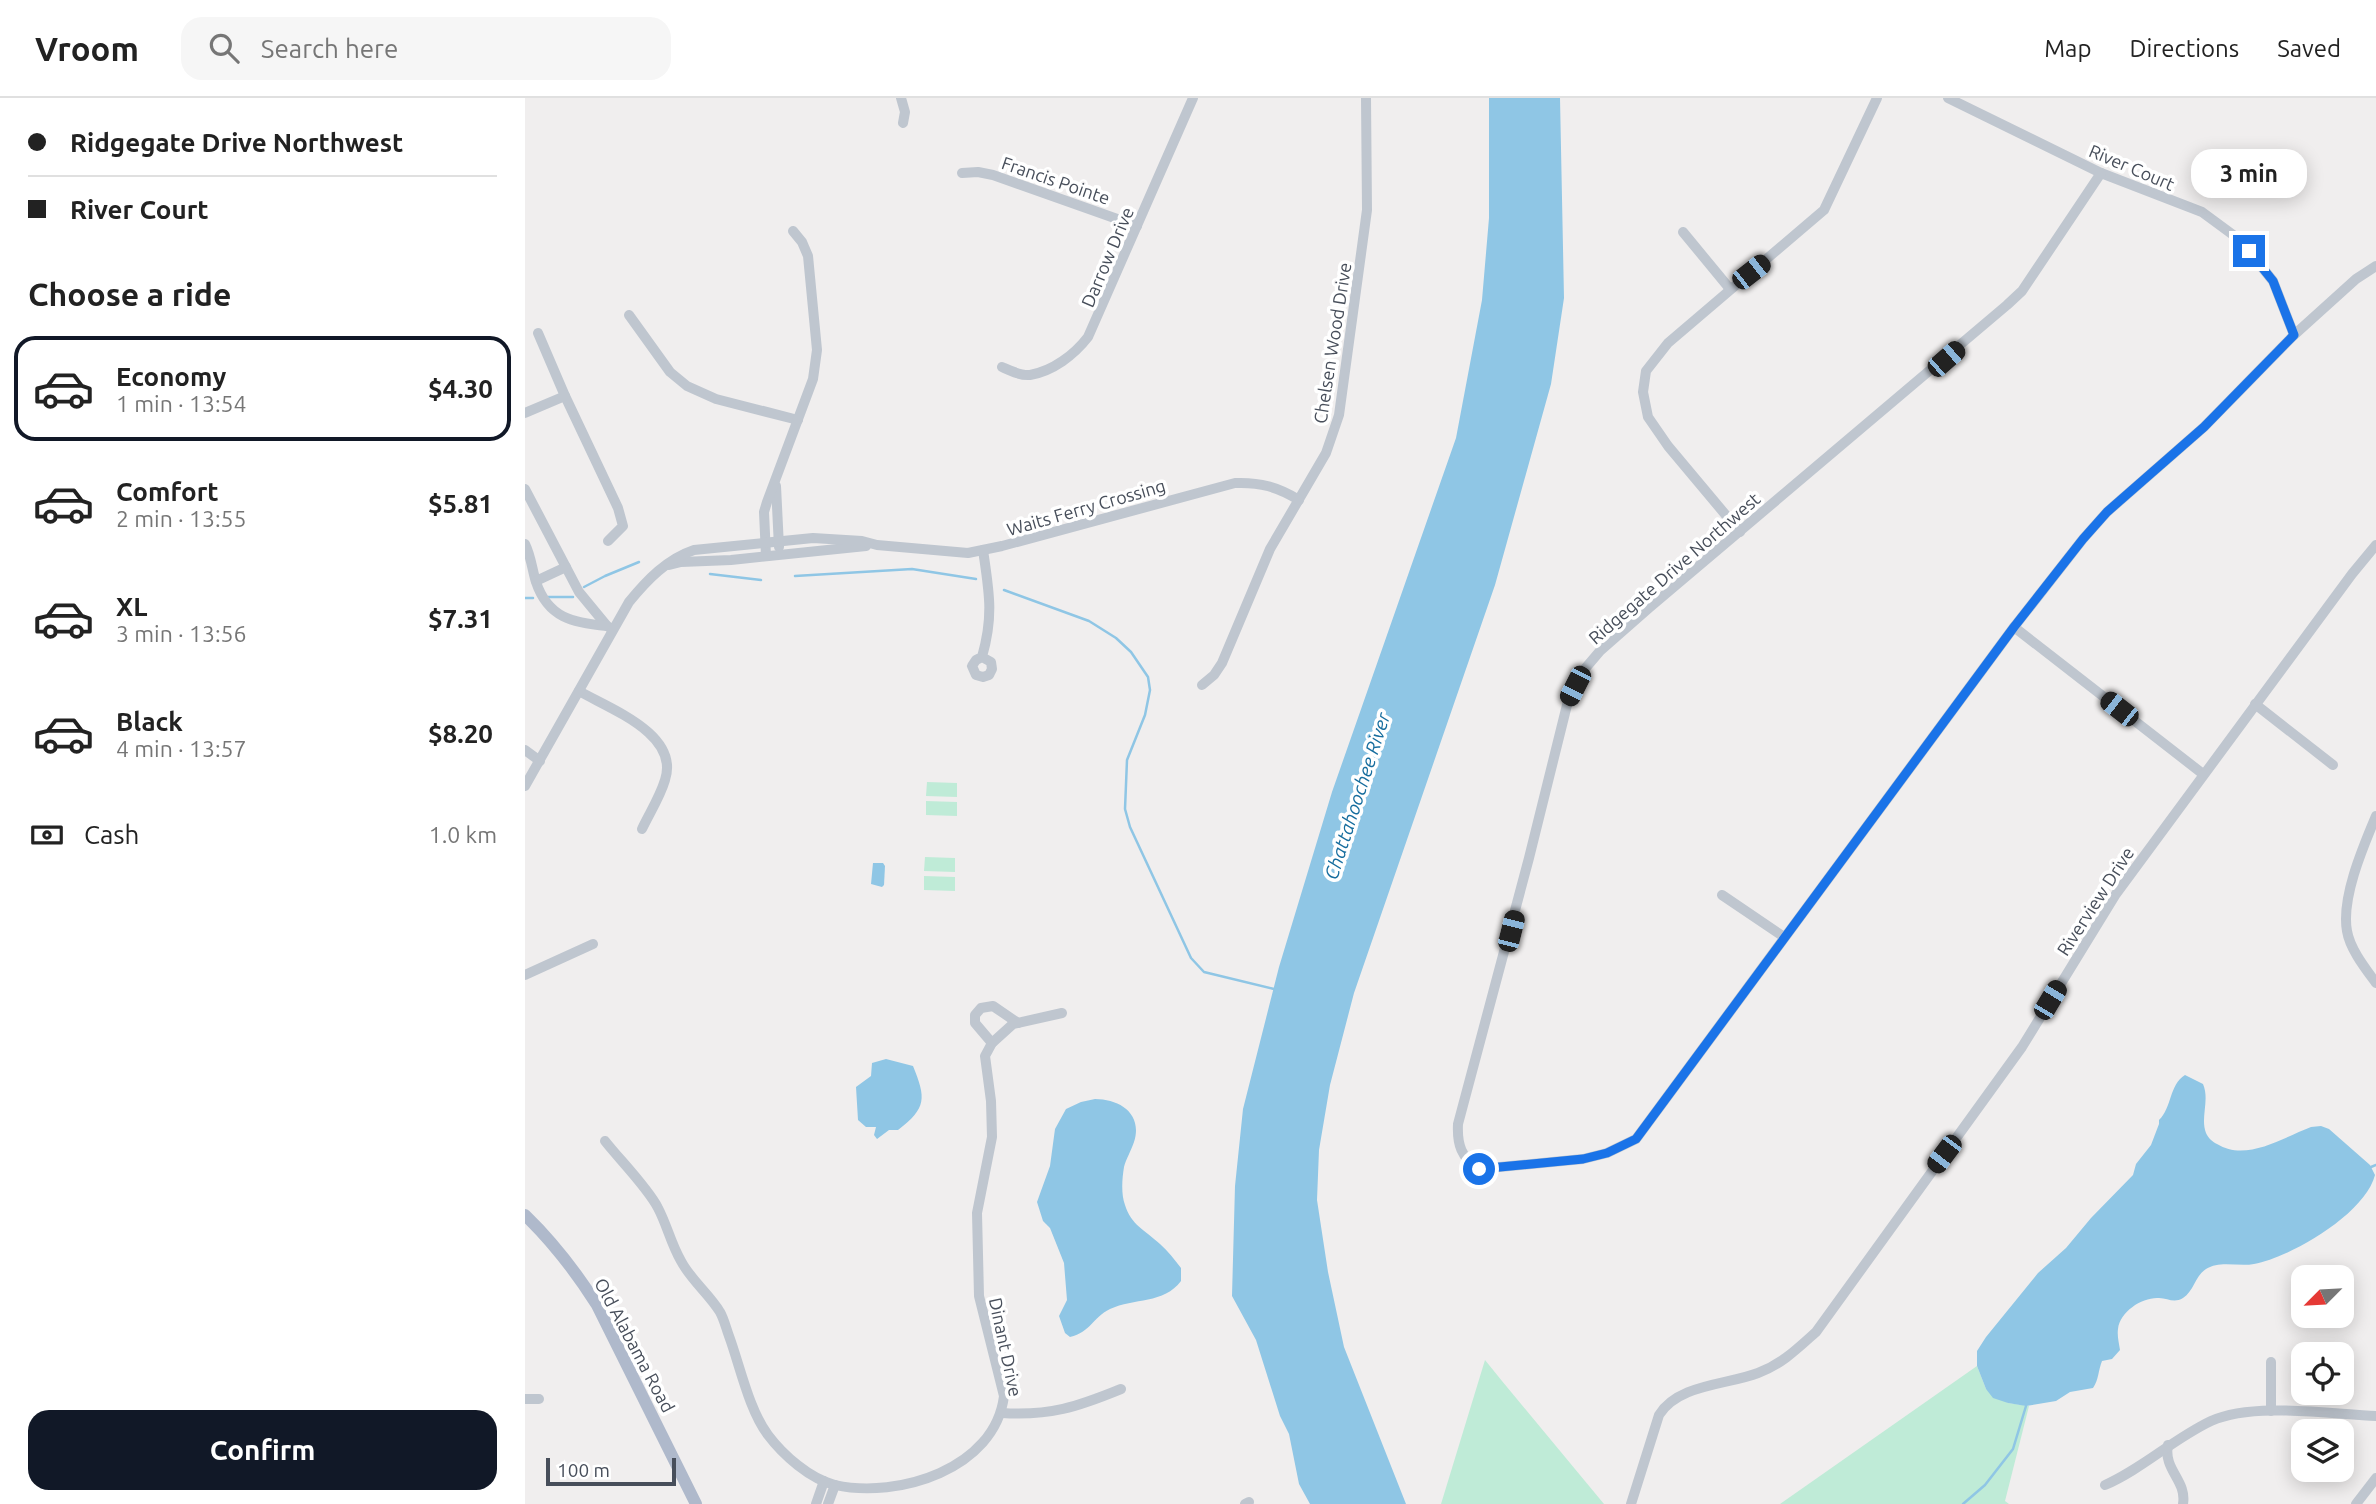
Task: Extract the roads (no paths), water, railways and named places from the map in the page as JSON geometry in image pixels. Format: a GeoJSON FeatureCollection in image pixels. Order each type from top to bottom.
{"type":"FeatureCollection","features":[{"type":"Feature","properties":{"kind":"main road","name":"Old Alabama Road"},"geometry":{"type":"LineString","coordinates":[[525,1215],[547,1237],[597,1305],[696,1504]]}},
{"type":"Feature","properties":{"kind":"street"},"geometry":{"type":"LineString","coordinates":[[901,98],[905,112],[903,123]]}},
{"type":"Feature","properties":{"kind":"street","name":"Darrow Drive"},"geometry":{"type":"LineString","coordinates":[[1002,367],[1030,375],[1060,362],[1080,347],[1094,326],[1193,98]]}},
{"type":"Feature","properties":{"kind":"street","name":"Chelsen Wood Drive"},"geometry":{"type":"LineString","coordinates":[[1202,685],[1214,675],[1221,663],[1263,563],[1326,453],[1339,415],[1367,210],[1366,98]]}},
{"type":"Feature","properties":{"kind":"street"},"geometry":{"type":"LineString","coordinates":[[1740,532],[1648,417],[1643,392],[1646,371],[1668,343],[1824,209],[1877,98]]}},
{"type":"Feature","properties":{"kind":"street","name":"River Court"},"geometry":{"type":"LineString","coordinates":[[1948,98],[2101,173],[2202,212],[2240,240],[2273,281],[2294,335]]}},
{"type":"Feature","properties":{"kind":"street","name":"Francis Pointe"},"geometry":{"type":"LineString","coordinates":[[962,173],[993,174],[1137,226]]}},
{"type":"Feature","properties":{"kind":"street","name":"Ridgegate Drive Northwest"},"geometry":{"type":"LineString","coordinates":[[2101,173],[2022,291],[1946,359],[1600,651],[1583,671],[1568,701],[1458,1124],[1458,1147],[1471,1164],[1479,1169],[1583,1159],[1607,1153],[1636,1139],[2014,627],[2083,539],[2107,512],[2204,427],[2294,335],[2356,279],[2376,265]]}},
{"type":"Feature","properties":{"kind":"street"},"geometry":{"type":"LineString","coordinates":[[766,556],[764,512],[813,379],[817,350],[808,256],[793,231]]}},
{"type":"Feature","properties":{"kind":"street"},"geometry":{"type":"LineString","coordinates":[[1683,232],[1730,289]]}},
{"type":"Feature","properties":{"kind":"street"},"geometry":{"type":"LineString","coordinates":[[629,316],[670,372],[687,386],[716,399],[798,420]]}},
{"type":"Feature","properties":{"kind":"street"},"geometry":{"type":"LineString","coordinates":[[538,332],[618,508],[622,526],[608,541]]}},
{"type":"Feature","properties":{"kind":"street"},"geometry":{"type":"LineString","coordinates":[[525,413],[565,396]]}},
{"type":"Feature","properties":{"kind":"street"},"geometry":{"type":"LineString","coordinates":[[776,480],[781,555]]}},
{"type":"Feature","properties":{"kind":"street","name":"Waits Ferry Crossing"},"geometry":{"type":"LineString","coordinates":[[525,786],[579,691],[609,627],[644,584],[671,560],[694,550],[827,538],[968,553],[1235,483],[1268,485],[1299,500]]}},
{"type":"Feature","properties":{"kind":"street"},"geometry":{"type":"LineString","coordinates":[[525,489],[528,504],[579,592],[609,627]]}},
{"type":"Feature","properties":{"kind":"street"},"geometry":{"type":"LineString","coordinates":[[525,544],[545,600],[559,615],[581,625],[609,627]]}},
{"type":"Feature","properties":{"kind":"street","name":"Waits Ferry Crossing"},"geometry":{"type":"LineString","coordinates":[[666,566],[681,562],[877,545]]}},
{"type":"Feature","properties":{"kind":"street","name":"Riverview Drive"},"geometry":{"type":"LineString","coordinates":[[1631,1504],[1659,1415],[1664,1407],[1681,1396],[1757,1374],[1786,1360],[1816,1332],[2022,1047],[2116,894],[2376,545]]}},
{"type":"Feature","properties":{"kind":"street"},"geometry":{"type":"LineString","coordinates":[[982,657],[989,633],[991,601],[983,550]]}},
{"type":"Feature","properties":{"kind":"street"},"geometry":{"type":"LineString","coordinates":[[536,580],[566,567]]}},
{"type":"Feature","properties":{"kind":"street"},"geometry":{"type":"LineString","coordinates":[[2014,627],[2203,774]]}},
{"type":"Feature","properties":{"kind":"street"},"geometry":{"type":"LineString","coordinates":[[579,691],[649,732],[664,750],[666,779],[642,829]]}},
{"type":"Feature","properties":{"kind":"street"},"geometry":{"type":"LineString","coordinates":[[2255,704],[2333,765]]}},
{"type":"Feature","properties":{"kind":"street"},"geometry":{"type":"LineString","coordinates":[[525,750],[540,761]]}},
{"type":"Feature","properties":{"kind":"street"},"geometry":{"type":"LineString","coordinates":[[2376,816],[2366,839],[2345,908],[2347,933],[2363,966],[2376,983]]}},
{"type":"Feature","properties":{"kind":"street"},"geometry":{"type":"LineString","coordinates":[[1722,895],[1784,937]]}},
{"type":"Feature","properties":{"kind":"street"},"geometry":{"type":"LineString","coordinates":[[525,975],[593,944]]}},
{"type":"Feature","properties":{"kind":"street"},"geometry":{"type":"LineString","coordinates":[[1018,1023],[993,1006],[981,1008],[975,1015],[975,1023],[992,1043],[1013,1024],[1018,1023],[1062,1013]]}},
{"type":"Feature","properties":{"kind":"street","name":"Dinant Drive"},"geometry":{"type":"LineString","coordinates":[[605,1141],[658,1207],[682,1263],[721,1313],[755,1411],[768,1434],[795,1463],[835,1485],[889,1488],[918,1482],[974,1453],[992,1432],[1002,1413],[1005,1396],[979,1296],[977,1213],[992,1137],[985,1056],[992,1043]]}},
{"type":"Feature","properties":{"kind":"street"},"geometry":{"type":"LineString","coordinates":[[2271,1362],[2271,1411]]}},
{"type":"Feature","properties":{"kind":"street"},"geometry":{"type":"LineString","coordinates":[[1002,1413],[1033,1415],[1057,1412],[1121,1389]]}},
{"type":"Feature","properties":{"kind":"street"},"geometry":{"type":"LineString","coordinates":[[525,1399],[539,1399]]}},
{"type":"Feature","properties":{"kind":"street"},"geometry":{"type":"LineString","coordinates":[[2105,1486],[2211,1421],[2228,1415],[2271,1411],[2376,1416]]}},
{"type":"Feature","properties":{"kind":"street"},"geometry":{"type":"LineString","coordinates":[[2168,1446],[2168,1466],[2181,1486],[2183,1504]]}},
{"type":"Feature","properties":{"kind":"street"},"geometry":{"type":"LineString","coordinates":[[2356,1504],[2376,1478]]}},
{"type":"Feature","properties":{"kind":"street"},"geometry":{"type":"LineString","coordinates":[[816,1504],[824,1481]]}},
{"type":"Feature","properties":{"kind":"street"},"geometry":{"type":"LineString","coordinates":[[828,1504],[835,1485]]}},
{"type":"Feature","properties":{"kind":"water","name":"Chattahoochee River"},"geometry":{"type":"Polygon","coordinates":[[[1489,98],[1560,98],[1564,298],[1551,384],[1495,585],[1354,993],[1330,1085],[1319,1150],[1317,1200],[1328,1272],[1344,1347],[1406,1504],[1310,1504],[1299,1484],[1289,1434],[1280,1416],[1256,1340],[1232,1296],[1235,1186],[1243,1109],[1279,967],[1332,792],[1456,438],[1482,300],[1489,218],[1489,98]]]}},
{"type":"Feature","properties":{"kind":"water"},"geometry":{"type":"Polygon","coordinates":[[[873,863],[883,863],[885,866],[882,887],[871,884],[873,863]]]}},
{"type":"Feature","properties":{"kind":"water"},"geometry":{"type":"Polygon","coordinates":[[[886,1059],[913,1066],[922,1095],[919,1109],[908,1122],[898,1130],[889,1130],[877,1139],[874,1135],[876,1127],[866,1127],[858,1120],[856,1087],[871,1076],[872,1063],[886,1059]]]}},
{"type":"Feature","properties":{"kind":"water"},"geometry":{"type":"Polygon","coordinates":[[[2185,1075],[2203,1084],[2206,1096],[2204,1127],[2208,1137],[2215,1143],[2228,1149],[2252,1149],[2311,1127],[2321,1126],[2329,1129],[2370,1165],[2375,1175],[2368,1190],[2357,1204],[2325,1232],[2287,1253],[2254,1264],[2211,1266],[2199,1275],[2190,1292],[2183,1298],[2144,1300],[2132,1307],[2123,1317],[2118,1329],[2120,1350],[2112,1359],[2102,1361],[2093,1388],[2070,1392],[2056,1401],[2026,1406],[1993,1398],[1986,1389],[1977,1366],[1977,1351],[2038,1273],[2066,1248],[2133,1175],[2136,1164],[2151,1145],[2159,1120],[2176,1085],[2185,1075]]]}},
{"type":"Feature","properties":{"kind":"water"},"geometry":{"type":"Polygon","coordinates":[[[1095,1099],[1121,1105],[1132,1116],[1136,1132],[1124,1167],[1124,1201],[1135,1222],[1163,1247],[1181,1268],[1181,1281],[1166,1294],[1110,1309],[1083,1332],[1070,1337],[1065,1333],[1059,1316],[1067,1300],[1064,1263],[1050,1228],[1043,1221],[1037,1202],[1050,1166],[1055,1129],[1066,1109],[1095,1099]]]}},
{"type":"Feature","properties":{"kind":"waterway"},"geometry":{"type":"LineString","coordinates":[[584,587],[639,562]]}},
{"type":"Feature","properties":{"kind":"waterway"},"geometry":{"type":"LineString","coordinates":[[795,576],[912,569],[976,579]]}},
{"type":"Feature","properties":{"kind":"waterway"},"geometry":{"type":"LineString","coordinates":[[710,574],[761,580]]}},
{"type":"Feature","properties":{"kind":"waterway"},"geometry":{"type":"LineString","coordinates":[[1004,590],[1089,621],[1116,638],[1131,652],[1148,677],[1150,690],[1145,715],[1127,760],[1125,809],[1130,827],[1191,958],[1204,972],[1274,989]]}},
{"type":"Feature","properties":{"kind":"waterway"},"geometry":{"type":"LineString","coordinates":[[548,597],[573,597]]}},
{"type":"Feature","properties":{"kind":"waterway"},"geometry":{"type":"LineString","coordinates":[[525,598],[533,598]]}},
{"type":"Feature","properties":{"kind":"waterway"},"geometry":{"type":"LineString","coordinates":[[2371,1167],[2376,1165]]}},
{"type":"Feature","properties":{"kind":"waterway"},"geometry":{"type":"LineString","coordinates":[[1963,1504],[1985,1485],[2013,1449],[2026,1406]]}}]}
